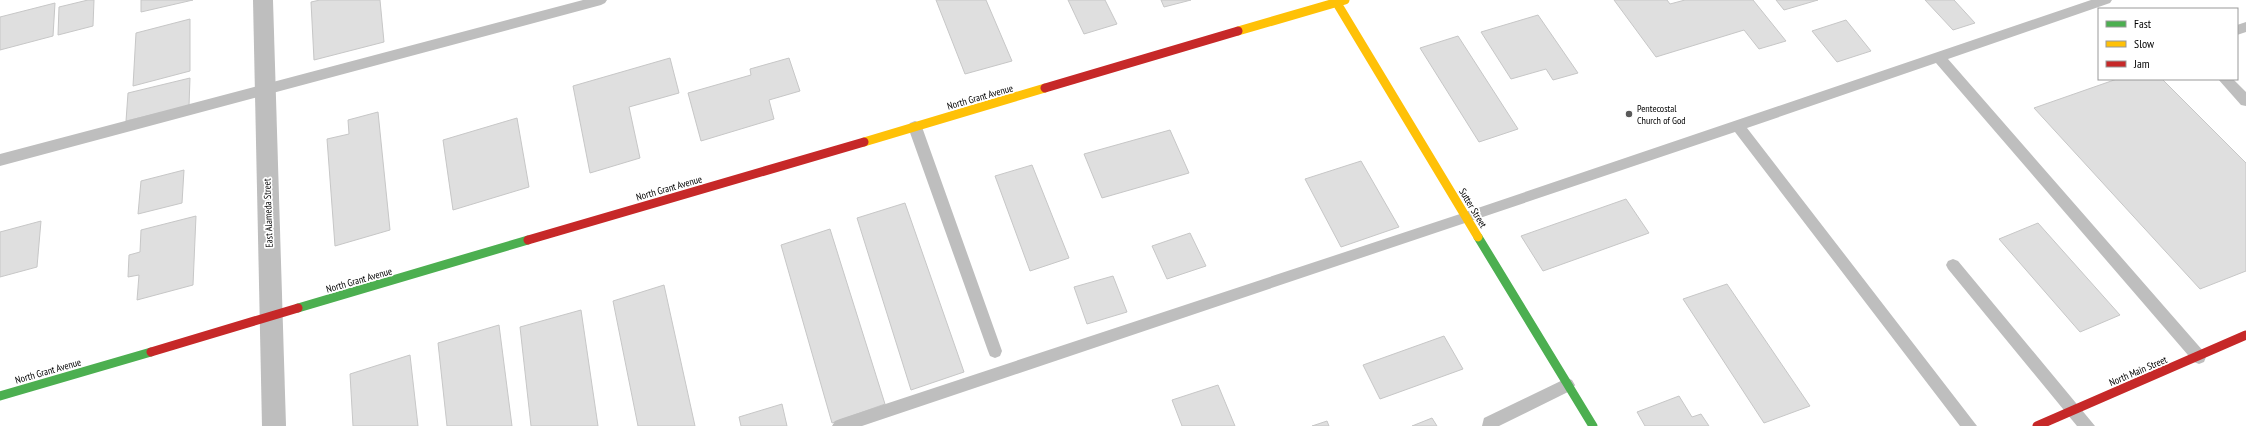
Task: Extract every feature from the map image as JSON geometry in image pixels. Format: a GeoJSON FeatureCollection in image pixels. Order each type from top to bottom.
{"type":"FeatureCollection","features":[{"type":"Feature","properties":{"kind":"street","name":"East Alameda Street"},"geometry":{"type":"LineString","coordinates":[[262,0],[274,426]]}},
{"type":"Feature","properties":{"kind":"street","name":"North Grant Avenue"},"geometry":{"type":"LineString","coordinates":[[0,396],[1339,1]]}},
{"type":"Feature","properties":{"kind":"street","name":"Sutter Street"},"geometry":{"type":"LineString","coordinates":[[1339,1],[1466,218],[1593,426]]}},
{"type":"Feature","properties":{"kind":"street","name":"North Main Street"},"geometry":{"type":"LineString","coordinates":[[2037,426],[2199,357],[2246,335]]}},
{"type":"Feature","properties":{"kind":"lane"},"geometry":{"type":"LineString","coordinates":[[0,160],[264,91],[601,0]]}},
{"type":"Feature","properties":{"kind":"lane"},"geometry":{"type":"LineString","coordinates":[[840,426],[1466,218],[2106,0]]}},
{"type":"Feature","properties":{"kind":"lane"},"geometry":{"type":"LineString","coordinates":[[1938,57],[2199,357]]}},
{"type":"Feature","properties":{"kind":"lane"},"geometry":{"type":"LineString","coordinates":[[2227,80],[2246,100]]}},
{"type":"Feature","properties":{"kind":"lane"},"geometry":{"type":"LineString","coordinates":[[1737,125],[1969,426]]}},
{"type":"Feature","properties":{"kind":"lane"},"geometry":{"type":"LineString","coordinates":[[915,127],[995,351]]}},
{"type":"Feature","properties":{"kind":"lane"},"geometry":{"type":"LineString","coordinates":[[1953,265],[2087,426]]}},
{"type":"Feature","properties":{"kind":"lane"},"geometry":{"type":"LineString","coordinates":[[1490,426],[1489,423],[1567,385]]}},
{"type":"Feature","properties":{"kind":"building"},"geometry":{"type":"Polygon","coordinates":[[[94,0],[93,26],[58,35],[59,7],[94,0]]]}},
{"type":"Feature","properties":{"kind":"building"},"geometry":{"type":"Polygon","coordinates":[[[141,0],[193,0],[141,12],[141,0]]]}},
{"type":"Feature","properties":{"kind":"building"},"geometry":{"type":"Polygon","coordinates":[[[320,0],[380,0],[384,42],[314,60],[311,2],[320,0]]]}},
{"type":"Feature","properties":{"kind":"building"},"geometry":{"type":"Polygon","coordinates":[[[936,0],[986,0],[1012,61],[965,74],[936,0]]]}},
{"type":"Feature","properties":{"kind":"building"},"geometry":{"type":"Polygon","coordinates":[[[1068,0],[1105,0],[1117,24],[1084,34],[1068,0]]]}},
{"type":"Feature","properties":{"kind":"building"},"geometry":{"type":"Polygon","coordinates":[[[1161,0],[1191,0],[1164,7],[1161,0]]]}},
{"type":"Feature","properties":{"kind":"building"},"geometry":{"type":"Polygon","coordinates":[[[1614,0],[1667,0],[1670,4],[1685,0],[1753,0],[1786,41],[1759,49],[1744,30],[1656,57],[1614,0]]]}},
{"type":"Feature","properties":{"kind":"building"},"geometry":{"type":"Polygon","coordinates":[[[1776,0],[1818,0],[1784,10],[1776,0]]]}},
{"type":"Feature","properties":{"kind":"building"},"geometry":{"type":"Polygon","coordinates":[[[1925,0],[1954,0],[1975,23],[1953,30],[1925,0]]]}},
{"type":"Feature","properties":{"kind":"building"},"geometry":{"type":"Polygon","coordinates":[[[55,3],[53,36],[0,50],[0,17],[55,3]]]}},
{"type":"Feature","properties":{"kind":"building"},"geometry":{"type":"Polygon","coordinates":[[[1538,15],[1578,73],[1553,80],[1546,69],[1511,79],[1481,32],[1538,15]]]}},
{"type":"Feature","properties":{"kind":"building"},"geometry":{"type":"Polygon","coordinates":[[[190,19],[190,71],[133,86],[136,33],[190,19]]]}},
{"type":"Feature","properties":{"kind":"building"},"geometry":{"type":"Polygon","coordinates":[[[1846,20],[1871,51],[1837,62],[1812,31],[1846,20]]]}},
{"type":"Feature","properties":{"kind":"building"},"geometry":{"type":"Polygon","coordinates":[[[1458,36],[1518,129],[1479,142],[1420,48],[1458,36]]]}},
{"type":"Feature","properties":{"kind":"building"},"geometry":{"type":"Polygon","coordinates":[[[670,58],[679,93],[629,107],[640,158],[590,173],[573,86],[670,58]]]}},
{"type":"Feature","properties":{"kind":"building"},"geometry":{"type":"Polygon","coordinates":[[[789,58],[800,91],[769,100],[774,119],[701,141],[688,93],[751,75],[750,69],[789,58]]]}},
{"type":"Feature","properties":{"kind":"building"},"geometry":{"type":"Polygon","coordinates":[[[190,78],[189,106],[126,121],[128,93],[190,78]]]}},
{"type":"Feature","properties":{"kind":"building"},"geometry":{"type":"Polygon","coordinates":[[[2114,80],[2163,80],[2246,163],[2246,271],[2200,289],[2034,108],[2114,80]]]}},
{"type":"Feature","properties":{"kind":"building"},"geometry":{"type":"Polygon","coordinates":[[[378,112],[390,230],[335,246],[327,139],[349,134],[348,120],[378,112]]]}},
{"type":"Feature","properties":{"kind":"building"},"geometry":{"type":"Polygon","coordinates":[[[517,118],[529,187],[453,210],[443,140],[517,118]]]}},
{"type":"Feature","properties":{"kind":"building"},"geometry":{"type":"Polygon","coordinates":[[[1170,130],[1189,173],[1102,198],[1084,154],[1170,130]]]}},
{"type":"Feature","properties":{"kind":"building"},"geometry":{"type":"Polygon","coordinates":[[[1361,161],[1399,227],[1341,247],[1305,179],[1361,161]]]}},
{"type":"Feature","properties":{"kind":"building"},"geometry":{"type":"Polygon","coordinates":[[[1032,165],[1069,258],[1030,271],[995,176],[1032,165]]]}},
{"type":"Feature","properties":{"kind":"building"},"geometry":{"type":"Polygon","coordinates":[[[184,170],[182,203],[138,214],[141,181],[184,170]]]}},
{"type":"Feature","properties":{"kind":"building"},"geometry":{"type":"Polygon","coordinates":[[[1626,199],[1649,233],[1543,271],[1521,236],[1626,199]]]}},
{"type":"Feature","properties":{"kind":"building"},"geometry":{"type":"Polygon","coordinates":[[[905,203],[964,372],[911,390],[857,218],[905,203]]]}},
{"type":"Feature","properties":{"kind":"building"},"geometry":{"type":"Polygon","coordinates":[[[196,216],[193,285],[137,300],[139,275],[128,277],[129,255],[140,252],[141,230],[196,216]]]}},
{"type":"Feature","properties":{"kind":"building"},"geometry":{"type":"Polygon","coordinates":[[[41,221],[37,267],[0,277],[0,232],[41,221]]]}},
{"type":"Feature","properties":{"kind":"building"},"geometry":{"type":"Polygon","coordinates":[[[2038,223],[2120,315],[2080,332],[1999,239],[2038,223]]]}},
{"type":"Feature","properties":{"kind":"building"},"geometry":{"type":"Polygon","coordinates":[[[830,229],[885,404],[832,423],[781,245],[830,229]]]}},
{"type":"Feature","properties":{"kind":"building"},"geometry":{"type":"Polygon","coordinates":[[[1190,233],[1206,266],[1167,279],[1152,246],[1190,233]]]}},
{"type":"Feature","properties":{"kind":"building"},"geometry":{"type":"Polygon","coordinates":[[[1113,276],[1127,312],[1087,324],[1074,287],[1113,276]]]}},
{"type":"Feature","properties":{"kind":"building"},"geometry":{"type":"Polygon","coordinates":[[[1727,284],[1810,406],[1764,423],[1683,299],[1727,284]]]}},
{"type":"Feature","properties":{"kind":"building"},"geometry":{"type":"Polygon","coordinates":[[[664,285],[695,426],[638,426],[613,301],[664,285]]]}},
{"type":"Feature","properties":{"kind":"building"},"geometry":{"type":"Polygon","coordinates":[[[581,310],[598,426],[531,426],[520,327],[581,310]]]}},
{"type":"Feature","properties":{"kind":"building"},"geometry":{"type":"Polygon","coordinates":[[[499,325],[512,426],[447,426],[438,343],[499,325]]]}},
{"type":"Feature","properties":{"kind":"building"},"geometry":{"type":"Polygon","coordinates":[[[1444,336],[1463,369],[1380,399],[1363,365],[1444,336]]]}},
{"type":"Feature","properties":{"kind":"building"},"geometry":{"type":"Polygon","coordinates":[[[410,355],[418,426],[353,426],[350,374],[410,355]]]}},
{"type":"Feature","properties":{"kind":"building"},"geometry":{"type":"Polygon","coordinates":[[[1218,385],[1235,426],[1182,426],[1172,400],[1218,385]]]}},
{"type":"Feature","properties":{"kind":"building"},"geometry":{"type":"Polygon","coordinates":[[[1679,396],[1692,417],[1701,414],[1709,426],[1645,426],[1637,412],[1679,396]]]}},
{"type":"Feature","properties":{"kind":"building"},"geometry":{"type":"Polygon","coordinates":[[[782,404],[787,426],[741,426],[739,417],[782,404]]]}},
{"type":"Feature","properties":{"kind":"building"},"geometry":{"type":"Polygon","coordinates":[[[1432,418],[1437,426],[1412,426],[1432,418]]]}},
{"type":"Feature","properties":{"kind":"building"},"geometry":{"type":"Polygon","coordinates":[[[1327,421],[1329,426],[1312,426],[1327,421]]]}},
{"type":"Feature","properties":{"kind":"traffic: fast"},"geometry":{"type":"LineString","coordinates":[[1478,237],[1593,426]]}},
{"type":"Feature","properties":{"kind":"traffic: fast"},"geometry":{"type":"LineString","coordinates":[[298,308],[528,240]]}},
{"type":"Feature","properties":{"kind":"traffic: fast"},"geometry":{"type":"LineString","coordinates":[[0,396],[151,352]]}},
{"type":"Feature","properties":{"kind":"traffic: slow"},"geometry":{"type":"LineString","coordinates":[[1335,0],[1478,237]]}},
{"type":"Feature","properties":{"kind":"traffic: slow"},"geometry":{"type":"LineString","coordinates":[[1238,31],[1345,0]]}},
{"type":"Feature","properties":{"kind":"traffic: slow"},"geometry":{"type":"LineString","coordinates":[[864,142],[1045,88]]}},
{"type":"Feature","properties":{"kind":"traffic: jam"},"geometry":{"type":"LineString","coordinates":[[1045,88],[1238,31]]}},
{"type":"Feature","properties":{"kind":"traffic: jam"},"geometry":{"type":"LineString","coordinates":[[528,240],[864,142]]}},
{"type":"Feature","properties":{"kind":"traffic: jam"},"geometry":{"type":"LineString","coordinates":[[151,352],[298,308]]}},
{"type":"Feature","properties":{"kind":"traffic: jam"},"geometry":{"type":"LineString","coordinates":[[2037,426],[2246,335]]}},
{"type":"Feature","properties":{"kind":"place","name":"Pentecostal Church of God"},"geometry":{"type":"Point","coordinates":[1629,114]}}]}
